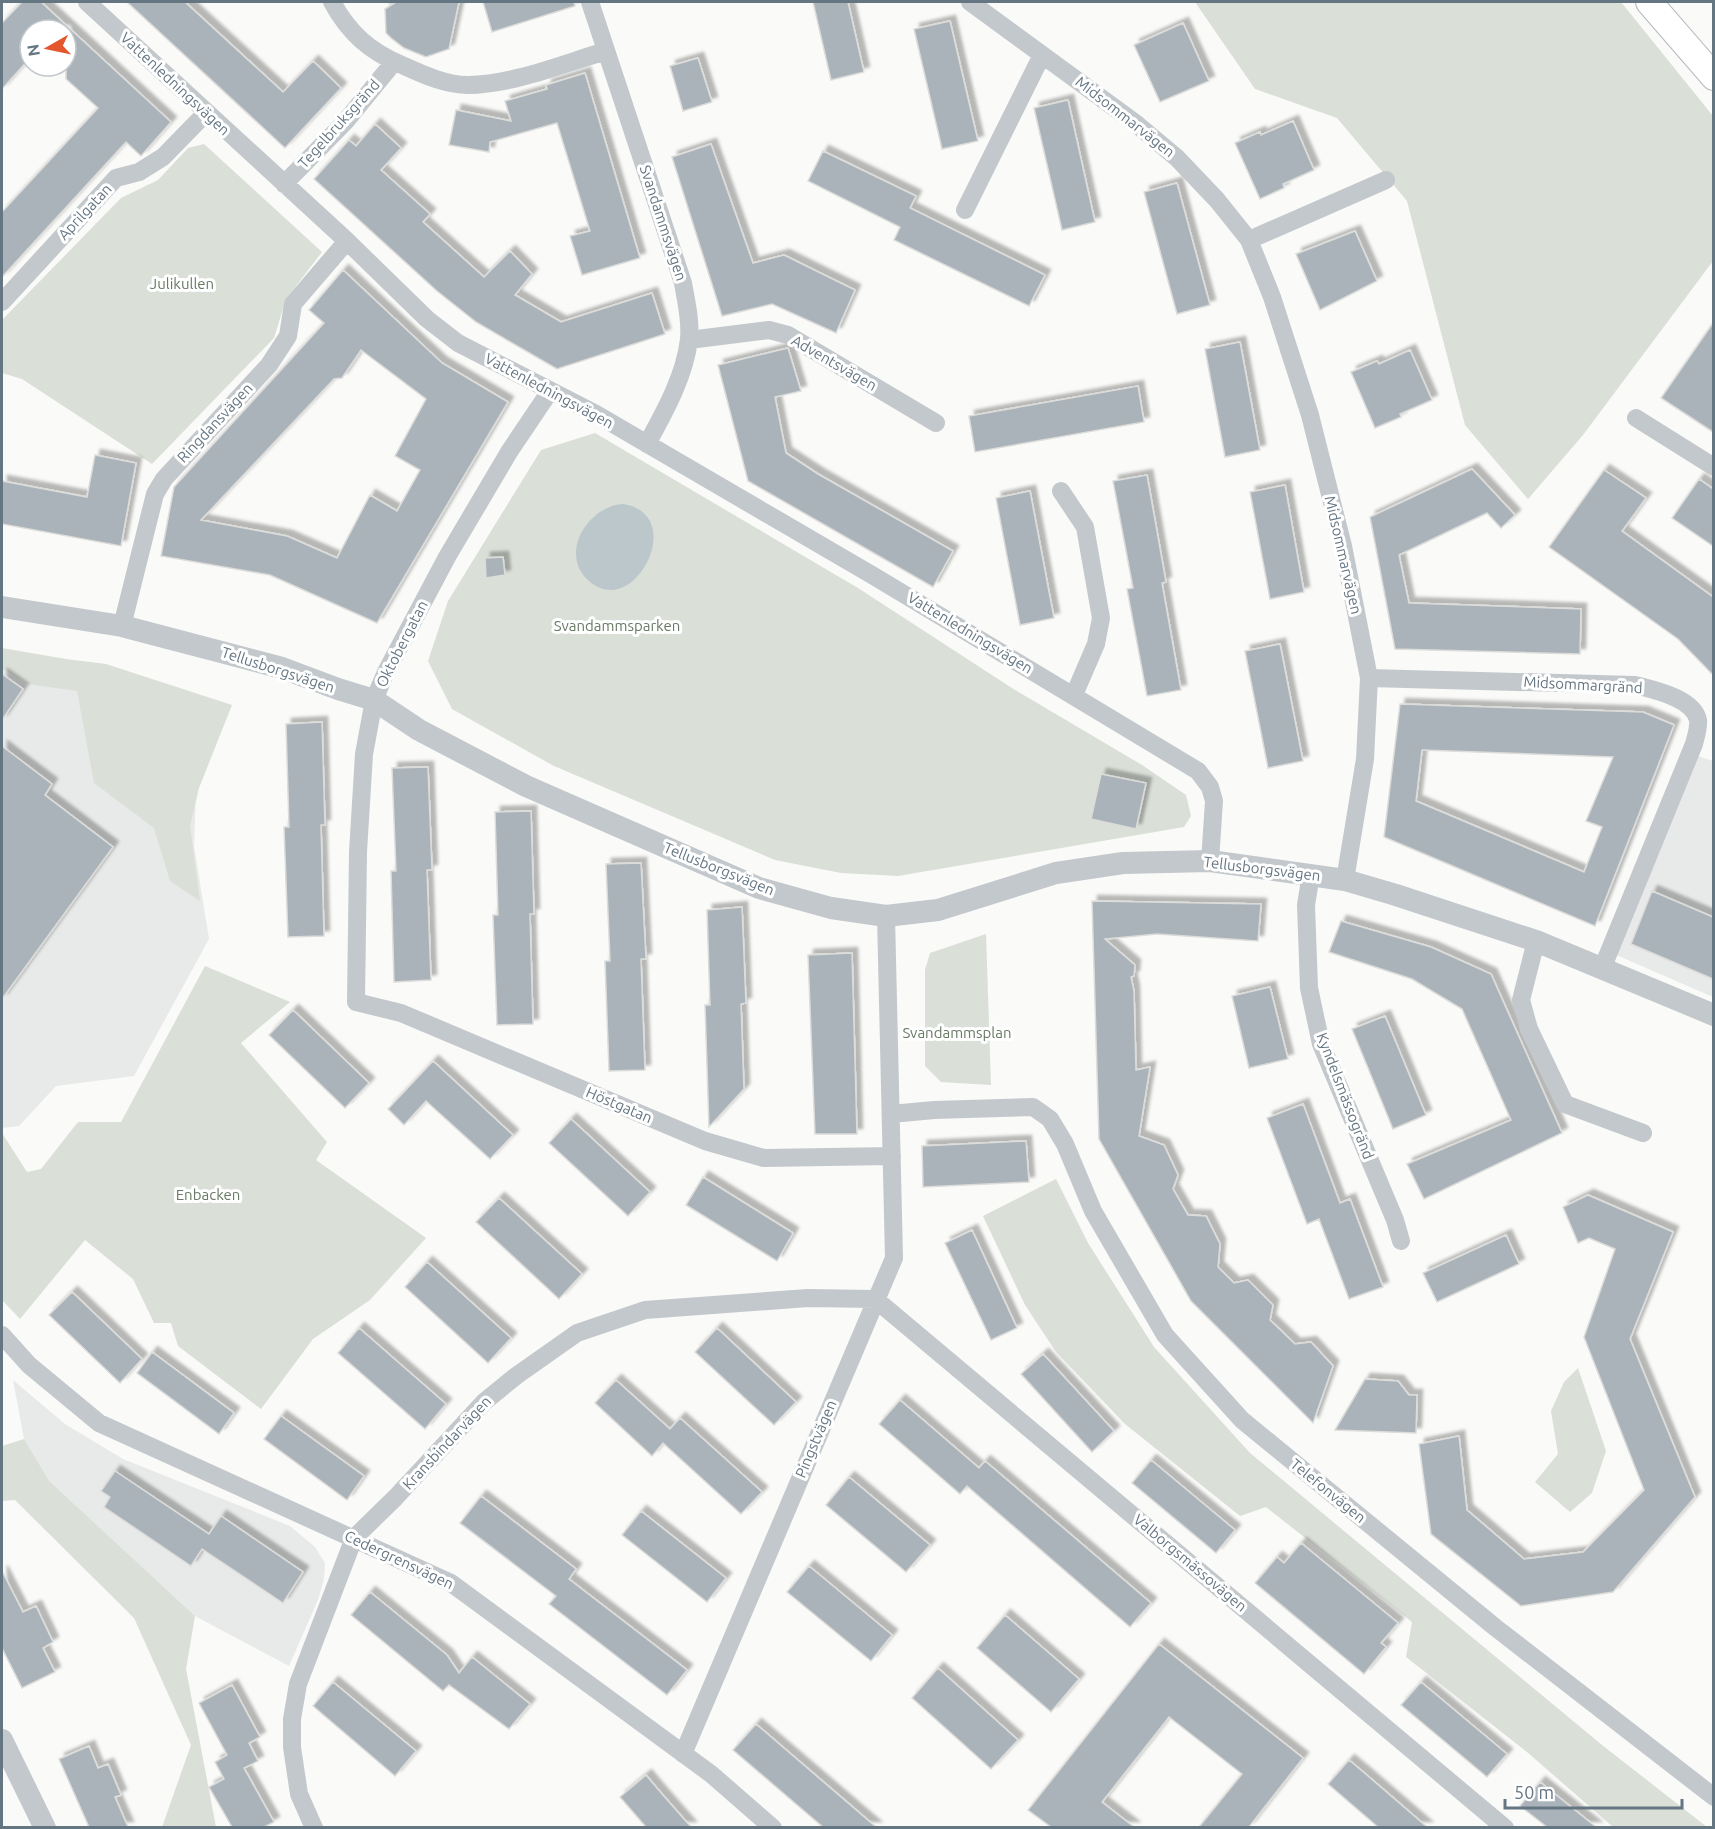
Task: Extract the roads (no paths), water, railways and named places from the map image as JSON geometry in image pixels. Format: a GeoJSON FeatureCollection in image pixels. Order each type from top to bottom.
{"type":"FeatureCollection","features":[{"type":"Feature","properties":{"kind":"main road"},"geometry":{"type":"LineString","coordinates":[[1649,2],[1713,77]]}},
{"type":"Feature","properties":{"kind":"street","name":"Vattenledningsvägen"},"geometry":{"type":"LineString","coordinates":[[87,2],[347,241],[427,318],[458,343],[596,414],[1074,695],[1198,771],[1210,787],[1214,801],[1210,861]]}},
{"type":"Feature","properties":{"kind":"street"},"geometry":{"type":"LineString","coordinates":[[332,2],[343,22],[368,47],[394,62],[431,78],[466,85],[517,78],[606,51]]}},
{"type":"Feature","properties":{"kind":"street","name":"Svandammsvägen"},"geometry":{"type":"LineString","coordinates":[[590,2],[683,283],[689,320],[689,340],[682,369],[669,402],[647,444]]}},
{"type":"Feature","properties":{"kind":"street","name":"Midsommarvägen"},"geometry":{"type":"LineString","coordinates":[[970,2],[1134,122],[1177,158],[1217,200],[1249,240],[1272,297],[1310,415],[1345,556],[1369,678],[1365,759],[1345,880]]}},
{"type":"Feature","properties":{"kind":"street"},"geometry":{"type":"LineString","coordinates":[[965,210],[1042,55]]}},
{"type":"Feature","properties":{"kind":"street","name":"Tegelbruksgränd"},"geometry":{"type":"LineString","coordinates":[[284,184],[345,122],[394,62]]}},
{"type":"Feature","properties":{"kind":"street","name":"Aprilgatan"},"geometry":{"type":"LineString","coordinates":[[2,302],[116,178],[139,172],[163,157],[206,113]]}},
{"type":"Feature","properties":{"kind":"street"},"geometry":{"type":"LineString","coordinates":[[1249,240],[1386,180]]}},
{"type":"Feature","properties":{"kind":"street","name":"Ringdansvägen"},"geometry":{"type":"LineString","coordinates":[[122,626],[155,494],[164,479],[269,365],[288,336],[293,304],[347,241]]}},
{"type":"Feature","properties":{"kind":"street","name":"Adventsvägen"},"geometry":{"type":"LineString","coordinates":[[689,340],[769,330],[788,335],[936,423]]}},
{"type":"Feature","properties":{"kind":"street","name":"Oktobergatan"},"geometry":{"type":"LineString","coordinates":[[356,1002],[358,852],[364,754],[374,700],[447,557],[509,452],[550,391]]}},
{"type":"Feature","properties":{"kind":"street"},"geometry":{"type":"LineString","coordinates":[[1636,418],[1713,467]]}},
{"type":"Feature","properties":{"kind":"street"},"geometry":{"type":"LineString","coordinates":[[1061,490],[1085,527],[1101,618],[1096,644],[1074,695]]}},
{"type":"Feature","properties":{"kind":"street","name":"Tellusborgsvägen"},"geometry":{"type":"LineString","coordinates":[[2,607],[122,626],[282,668],[374,700],[419,730],[526,786],[759,888],[831,908],[886,916],[938,910],[1056,873],[1123,863],[1210,861],[1345,880],[1536,941],[1713,1015]]}},
{"type":"Feature","properties":{"kind":"street","name":"Midsommargränd"},"geometry":{"type":"LineString","coordinates":[[1369,678],[1635,685],[1664,692],[1695,711],[1698,723],[1694,744],[1610,943],[1602,969]]}},
{"type":"Feature","properties":{"kind":"street","name":"Kyndelsmässogränd"},"geometry":{"type":"LineString","coordinates":[[1311,874],[1306,905],[1309,988],[1322,1044],[1395,1220],[1401,1241]]}},
{"type":"Feature","properties":{"kind":"street"},"geometry":{"type":"LineString","coordinates":[[886,916],[891,1114]]}},
{"type":"Feature","properties":{"kind":"street"},"geometry":{"type":"LineString","coordinates":[[1536,941],[1521,1000],[1529,1029],[1565,1104],[1643,1133]]}},
{"type":"Feature","properties":{"kind":"street","name":"Höstgatan"},"geometry":{"type":"LineString","coordinates":[[356,1002],[401,1013],[705,1141],[735,1150],[764,1158],[892,1156]]}},
{"type":"Feature","properties":{"kind":"street","name":"Telefonvägen"},"geometry":{"type":"LineString","coordinates":[[891,1114],[934,1110],[1033,1107],[1050,1119],[1065,1144],[1093,1211],[1165,1335],[1242,1420],[1496,1628],[1713,1797]]}},
{"type":"Feature","properties":{"kind":"street","name":"Pingstvägen"},"geometry":{"type":"LineString","coordinates":[[683,1754],[894,1258],[891,1114]]}},
{"type":"Feature","properties":{"kind":"street","name":"Kransbindarvägen"},"geometry":{"type":"LineString","coordinates":[[314,1827],[299,1794],[292,1747],[292,1719],[298,1684],[354,1538],[395,1498],[484,1402],[516,1376],[577,1333],[645,1310],[808,1298],[875,1299]]}},
{"type":"Feature","properties":{"kind":"street","name":"Valborgsmässovägen"},"geometry":{"type":"LineString","coordinates":[[875,1299],[1505,1827]]}},
{"type":"Feature","properties":{"kind":"street","name":"Cedergrensvägen"},"geometry":{"type":"LineString","coordinates":[[2,1335],[28,1365],[99,1423],[452,1583],[711,1774],[773,1827]]}},
{"type":"Feature","properties":{"kind":"street"},"geometry":{"type":"LineString","coordinates":[[2,1740],[45,1827]]}},
{"type":"Feature","properties":{"kind":"park label","name":"Julikullen"},"geometry":{"type":"Point","coordinates":[182,284]}},
{"type":"Feature","properties":{"kind":"park label","name":"Svandammsparken"},"geometry":{"type":"Point","coordinates":[617,626]}},
{"type":"Feature","properties":{"kind":"park label","name":"Svandammsplan"},"geometry":{"type":"Point","coordinates":[957,1033]}},
{"type":"Feature","properties":{"kind":"park label","name":"Enbacken"},"geometry":{"type":"Point","coordinates":[208,1195]}}]}
